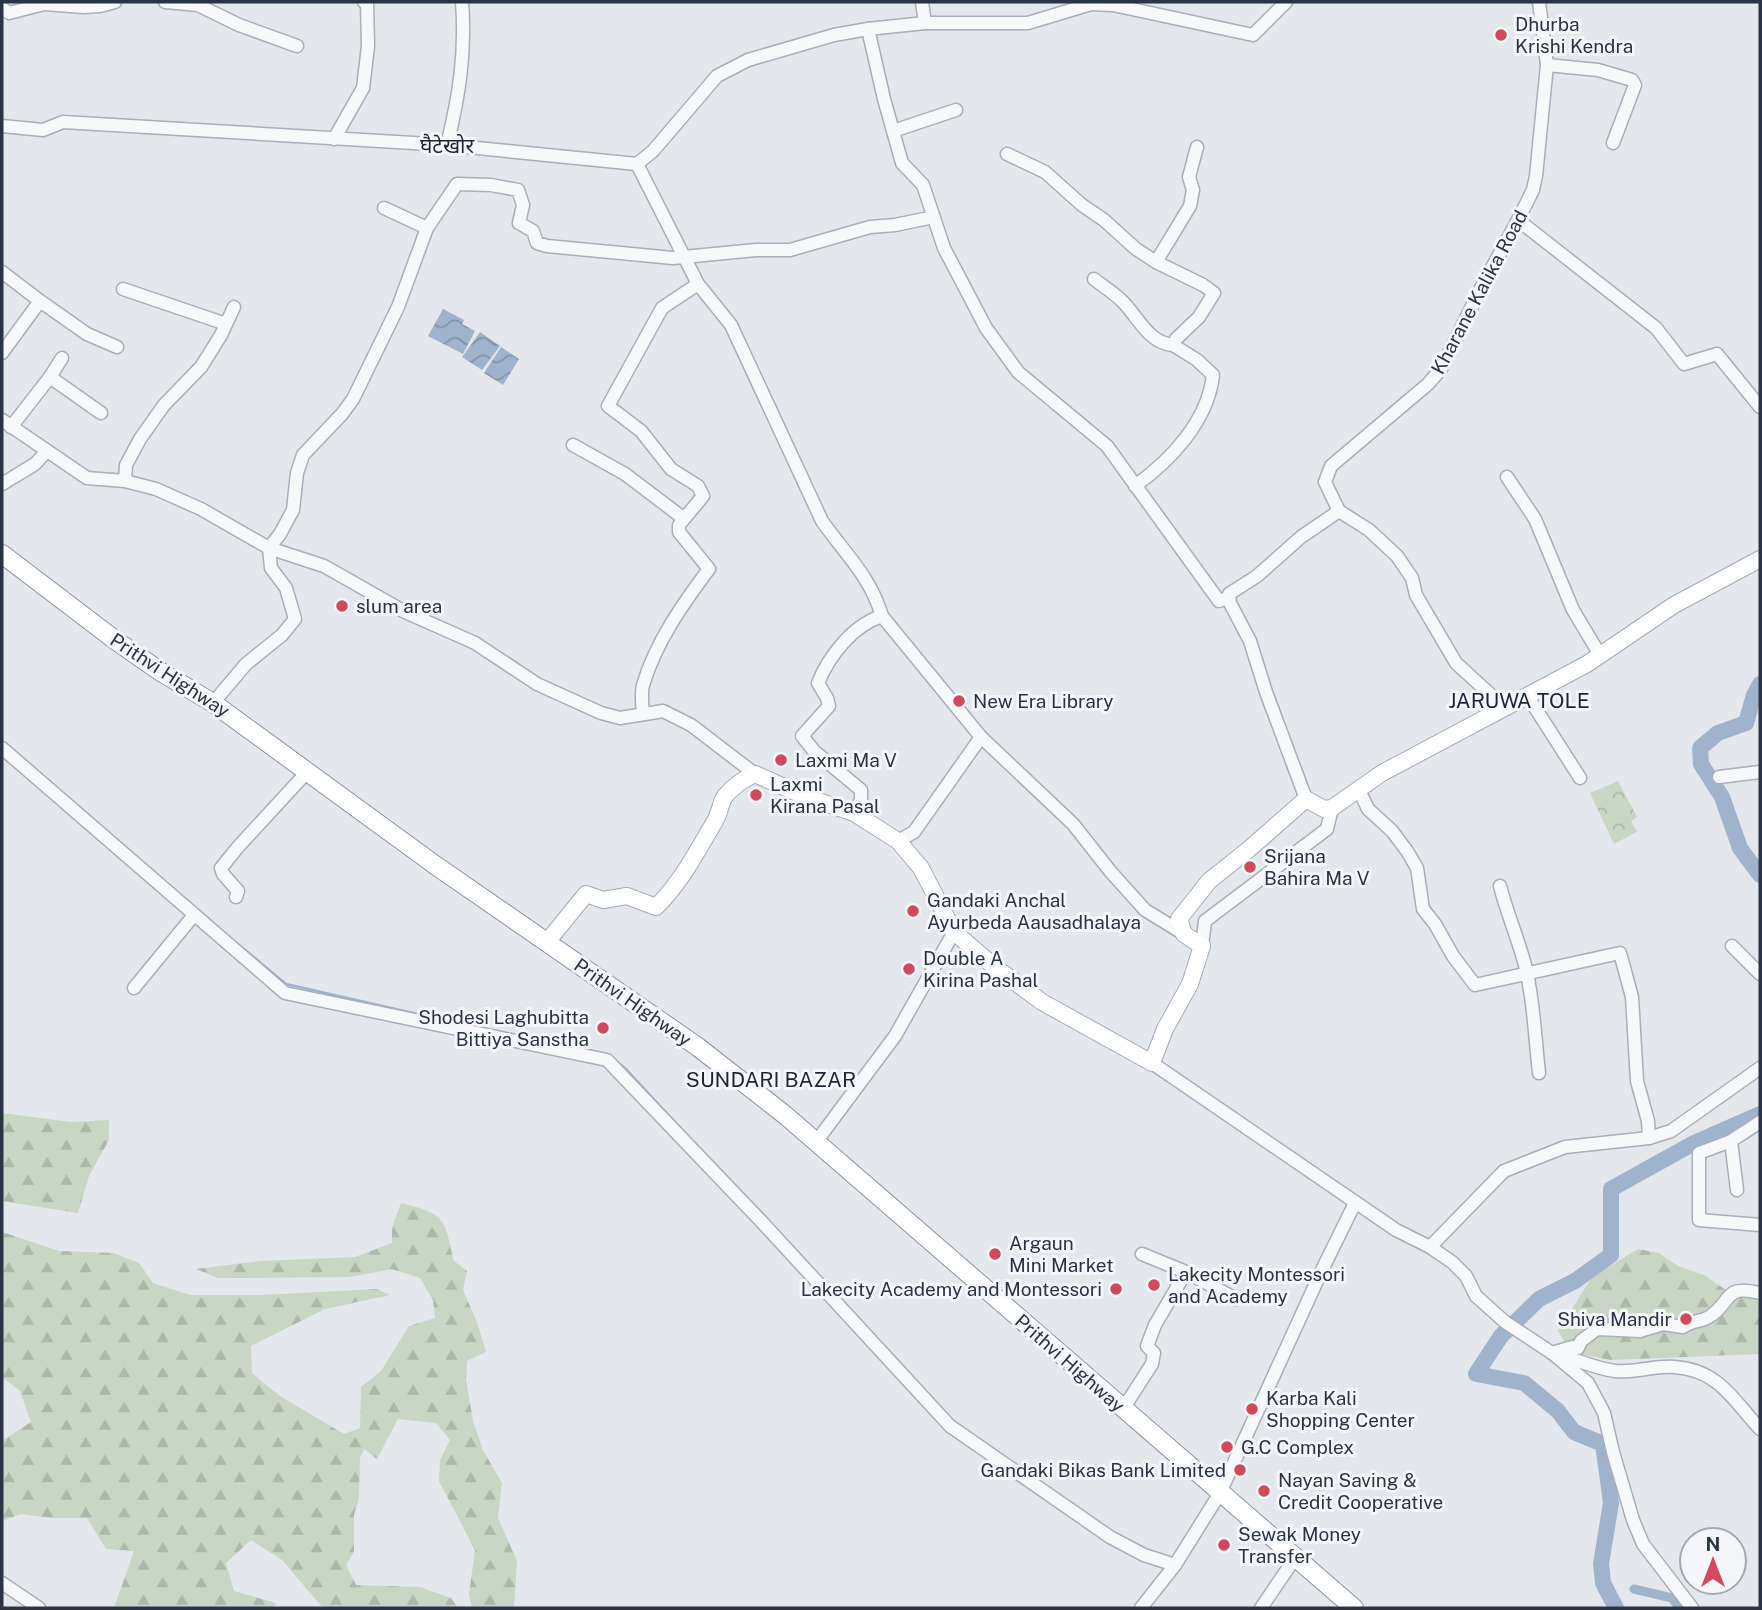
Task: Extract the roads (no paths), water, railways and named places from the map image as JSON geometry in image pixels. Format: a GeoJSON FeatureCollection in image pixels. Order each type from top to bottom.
{"type":"FeatureCollection","features":[{"type":"Feature","properties":{"kind":"highway","name":"Prithvi Highway"},"geometry":{"type":"LineString","coordinates":[[2,554],[115,640],[213,703],[388,831],[698,1047],[785,1115],[1354,1608]]}},
{"type":"Feature","properties":{"kind":"main road"},"geometry":{"type":"LineString","coordinates":[[547,942],[586,894],[603,900],[627,896],[656,907],[668,895],[714,824],[721,811],[722,799],[742,779],[755,774],[804,796],[854,813],[898,841],[921,868],[954,932],[1042,1002],[1152,1063],[1165,1029],[1190,984],[1202,946],[1184,934],[1179,919],[1209,881],[1306,799],[1324,809],[1332,808],[1382,773],[1600,655],[1674,606],[1760,559]]}},
{"type":"Feature","properties":{"kind":"street"},"geometry":{"type":"LineString","coordinates":[[2,8],[9,13],[44,4],[84,7],[115,2]]}},
{"type":"Feature","properties":{"kind":"street"},"geometry":{"type":"LineString","coordinates":[[164,2],[200,3],[239,25],[297,46]]}},
{"type":"Feature","properties":{"kind":"street"},"geometry":{"type":"LineString","coordinates":[[334,139],[363,88],[368,46],[367,3],[364,2]]}},
{"type":"Feature","properties":{"kind":"street"},"geometry":{"type":"LineString","coordinates":[[447,145],[463,62],[462,2]]}},
{"type":"Feature","properties":{"kind":"street"},"geometry":{"type":"LineString","coordinates":[[922,2],[925,23]]}},
{"type":"Feature","properties":{"kind":"street"},"geometry":{"type":"LineString","coordinates":[[1134,12],[1147,2]]}},
{"type":"Feature","properties":{"kind":"street"},"geometry":{"type":"LineString","coordinates":[[2,126],[43,130],[63,122],[447,145],[637,163],[653,151],[717,76],[748,61],[834,35],[925,23],[1028,23],[1091,3],[1113,5],[1134,12],[1253,35],[1286,2]]}},
{"type":"Feature","properties":{"kind":"street","name":"Kharane Kalika Road"},"geometry":{"type":"LineString","coordinates":[[1339,510],[1325,482],[1331,466],[1428,384],[1441,369],[1533,190],[1547,65],[1539,2]]}},
{"type":"Feature","properties":{"kind":"street"},"geometry":{"type":"LineString","coordinates":[[868,29],[902,163],[923,185],[944,248],[986,328],[1018,372],[1107,446],[1219,601],[1228,598],[1233,590],[1268,568],[1301,537],[1339,510],[1369,530],[1397,556],[1412,578],[1416,595],[1456,663],[1504,707]]}},
{"type":"Feature","properties":{"kind":"street"},"geometry":{"type":"LineString","coordinates":[[1547,65],[1598,70],[1632,80],[1635,85],[1613,143]]}},
{"type":"Feature","properties":{"kind":"street"},"geometry":{"type":"LineString","coordinates":[[893,131],[956,110]]}},
{"type":"Feature","properties":{"kind":"street"},"geometry":{"type":"LineString","coordinates":[[1156,262],[1190,206],[1193,190],[1189,177],[1197,147]]}},
{"type":"Feature","properties":{"kind":"street"},"geometry":{"type":"LineString","coordinates":[[1007,154],[1045,172],[1082,205],[1156,262],[1214,293],[1199,317],[1173,345]]}},
{"type":"Feature","properties":{"kind":"street"},"geometry":{"type":"LineString","coordinates":[[637,163],[698,284],[731,326],[822,521],[861,570],[875,593],[883,616],[981,737],[1073,824],[1145,910],[1184,934]]}},
{"type":"Feature","properties":{"kind":"street"},"geometry":{"type":"LineString","coordinates":[[213,703],[246,664],[282,635],[295,619],[286,588],[271,568],[269,548],[293,510],[297,473],[303,455],[353,399],[398,307],[426,228],[457,184],[491,185],[518,190],[523,205],[519,223],[533,231],[537,243],[580,250],[673,258],[756,250],[790,250],[870,228],[934,217]]}},
{"type":"Feature","properties":{"kind":"street"},"geometry":{"type":"LineString","coordinates":[[384,208],[426,228]]}},
{"type":"Feature","properties":{"kind":"street"},"geometry":{"type":"LineString","coordinates":[[1518,220],[1656,328],[1684,364],[1717,354],[1760,407]]}},
{"type":"Feature","properties":{"kind":"street"},"geometry":{"type":"LineString","coordinates":[[2,272],[87,334],[117,347]]}},
{"type":"Feature","properties":{"kind":"street"},"geometry":{"type":"LineString","coordinates":[[1094,279],[1122,301],[1153,337],[1173,345],[1197,360],[1213,375],[1211,393],[1191,429],[1173,453],[1135,486]]}},
{"type":"Feature","properties":{"kind":"street"},"geometry":{"type":"LineString","coordinates":[[643,713],[642,688],[664,636],[709,569],[679,532],[678,526],[703,496],[698,486],[671,469],[640,431],[608,406],[662,308],[698,284]]}},
{"type":"Feature","properties":{"kind":"street"},"geometry":{"type":"LineString","coordinates":[[123,289],[226,324]]}},
{"type":"Feature","properties":{"kind":"street"},"geometry":{"type":"LineString","coordinates":[[2,353],[40,301]]}},
{"type":"Feature","properties":{"kind":"street"},"geometry":{"type":"LineString","coordinates":[[125,481],[126,465],[139,439],[164,405],[201,366],[234,307]]}},
{"type":"Feature","properties":{"kind":"street"},"geometry":{"type":"LineString","coordinates":[[62,358],[50,377],[6,424],[87,478],[125,481],[156,489],[201,509],[269,548],[324,566],[405,612],[475,643],[537,684],[601,713],[620,718],[663,711],[691,725],[755,774]]}},
{"type":"Feature","properties":{"kind":"street"},"geometry":{"type":"LineString","coordinates":[[50,377],[101,413]]}},
{"type":"Feature","properties":{"kind":"street"},"geometry":{"type":"LineString","coordinates":[[573,445],[625,474],[683,518]]}},
{"type":"Feature","properties":{"kind":"street"},"geometry":{"type":"LineString","coordinates":[[2,484],[35,464],[47,451]]}},
{"type":"Feature","properties":{"kind":"street"},"geometry":{"type":"LineString","coordinates":[[1507,477],[1535,520],[1573,610],[1600,655]]}},
{"type":"Feature","properties":{"kind":"street"},"geometry":{"type":"LineString","coordinates":[[1228,598],[1250,641],[1306,799]]}},
{"type":"Feature","properties":{"kind":"street"},"geometry":{"type":"LineString","coordinates":[[854,813],[861,800],[861,790],[814,751],[802,736],[829,706],[818,683],[826,663],[872,619],[883,616]]}},
{"type":"Feature","properties":{"kind":"street"},"geometry":{"type":"LineString","coordinates":[[1527,695],[1580,778]]}},
{"type":"Feature","properties":{"kind":"street"},"geometry":{"type":"LineString","coordinates":[[898,841],[914,832],[981,737]]}},
{"type":"Feature","properties":{"kind":"street"},"geometry":{"type":"LineString","coordinates":[[2,748],[285,993],[607,1060],[760,1220],[950,1426],[1110,1538],[1144,1555],[1175,1565]]}},
{"type":"Feature","properties":{"kind":"street"},"geometry":{"type":"LineString","coordinates":[[236,897],[238,891],[221,868],[308,771]]}},
{"type":"Feature","properties":{"kind":"street"},"geometry":{"type":"LineString","coordinates":[[1719,777],[1760,772]]}},
{"type":"Feature","properties":{"kind":"street"},"geometry":{"type":"LineString","coordinates":[[1359,790],[1368,809],[1392,831],[1407,851],[1417,868],[1423,909],[1475,985],[1620,953],[1632,997],[1637,1081],[1648,1121],[1649,1138]]}},
{"type":"Feature","properties":{"kind":"street"},"geometry":{"type":"LineString","coordinates":[[1202,946],[1205,921],[1327,829],[1332,808]]}},
{"type":"Feature","properties":{"kind":"street"},"geometry":{"type":"LineString","coordinates":[[1500,886],[1508,921],[1517,937],[1527,973],[1539,1073]]}},
{"type":"Feature","properties":{"kind":"street"},"geometry":{"type":"LineString","coordinates":[[134,988],[194,915]]}},
{"type":"Feature","properties":{"kind":"street"},"geometry":{"type":"LineString","coordinates":[[816,1143],[895,1036],[954,932]]}},
{"type":"Feature","properties":{"kind":"street"},"geometry":{"type":"LineString","coordinates":[[1732,946],[1760,974]]}},
{"type":"Feature","properties":{"kind":"street"},"geometry":{"type":"LineString","coordinates":[[1152,1063],[1355,1203],[1452,1262],[1466,1276],[1476,1296],[1510,1325],[1552,1353],[1588,1382],[1604,1413],[1630,1509],[1643,1544],[1692,1608]]}},
{"type":"Feature","properties":{"kind":"street"},"geometry":{"type":"LineString","coordinates":[[1430,1247],[1504,1171],[1565,1147],[1649,1138],[1671,1131],[1760,1068]]}},
{"type":"Feature","properties":{"kind":"street"},"geometry":{"type":"LineString","coordinates":[[1760,1122],[1731,1141],[1699,1153],[1699,1220],[1760,1225]]}},
{"type":"Feature","properties":{"kind":"street"},"geometry":{"type":"LineString","coordinates":[[1731,1141],[1737,1190]]}},
{"type":"Feature","properties":{"kind":"street"},"geometry":{"type":"LineString","coordinates":[[1141,1608],[1175,1565],[1220,1493],[1355,1203]]}},
{"type":"Feature","properties":{"kind":"street"},"geometry":{"type":"LineString","coordinates":[[1142,1254],[1186,1272],[1236,1299]]}},
{"type":"Feature","properties":{"kind":"street"},"geometry":{"type":"LineString","coordinates":[[1123,1409],[1152,1364],[1154,1353],[1147,1346],[1155,1325],[1186,1272]]}},
{"type":"Feature","properties":{"kind":"street"},"geometry":{"type":"LineString","coordinates":[[1552,1353],[1572,1347],[1578,1348],[1581,1341],[1597,1329],[1640,1331],[1663,1324],[1683,1327],[1690,1321],[1707,1318],[1733,1292],[1745,1290],[1760,1293]]}},
{"type":"Feature","properties":{"kind":"street"},"geometry":{"type":"LineString","coordinates":[[1552,1353],[1616,1371],[1633,1372],[1674,1366],[1707,1376],[1723,1385],[1760,1429]]}},
{"type":"Feature","properties":{"kind":"street"},"geometry":{"type":"LineString","coordinates":[[1261,1608],[1295,1558]]}},
{"type":"Feature","properties":{"kind":"street"},"geometry":{"type":"LineString","coordinates":[[2,1583],[38,1608]]}},
{"type":"Feature","properties":{"kind":"water"},"geometry":{"type":"Polygon","coordinates":[[[443,309],[464,320],[462,324],[475,331],[463,354],[428,336],[443,309]]]}},
{"type":"Feature","properties":{"kind":"water"},"geometry":{"type":"Polygon","coordinates":[[[480,332],[500,346],[482,370],[462,357],[480,332]]]}},
{"type":"Feature","properties":{"kind":"water"},"geometry":{"type":"Polygon","coordinates":[[[501,347],[519,359],[503,385],[484,373],[501,347]]]}},
{"type":"Feature","properties":{"kind":"waterway"},"geometry":{"type":"LineString","coordinates":[[1760,684],[1746,723],[1718,733],[1700,748],[1701,764],[1722,797],[1740,848],[1760,875]]}},
{"type":"Feature","properties":{"kind":"waterway"},"geometry":{"type":"LineString","coordinates":[[244,949],[286,984],[435,1018]]}},
{"type":"Feature","properties":{"kind":"waterway"},"geometry":{"type":"LineString","coordinates":[[588,1050],[606,1054]]}},
{"type":"Feature","properties":{"kind":"waterway"},"geometry":{"type":"LineString","coordinates":[[617,1062],[685,1133]]}},
{"type":"Feature","properties":{"kind":"waterway"},"geometry":{"type":"LineString","coordinates":[[1616,1608],[1603,1583],[1601,1564],[1611,1503],[1603,1444],[1574,1432],[1558,1411],[1524,1383],[1476,1374],[1501,1336],[1539,1299],[1575,1281],[1611,1255],[1611,1189],[1694,1143],[1760,1114]]}},
{"type":"Feature","properties":{"kind":"waterway"},"geometry":{"type":"LineString","coordinates":[[711,1160],[728,1178]]}},
{"type":"Feature","properties":{"kind":"waterway"},"geometry":{"type":"LineString","coordinates":[[1634,1589],[1672,1598],[1679,1608]]}},
{"type":"Feature","properties":{"kind":"place","name":"Dhurba Krishi Kendra"},"geometry":{"type":"Point","coordinates":[1501,35]}},
{"type":"Feature","properties":{"kind":"place","name":"slum area"},"geometry":{"type":"Point","coordinates":[342,606]}},
{"type":"Feature","properties":{"kind":"place","name":"New Era Library"},"geometry":{"type":"Point","coordinates":[959,701]}},
{"type":"Feature","properties":{"kind":"place","name":"Laxmi Ma V"},"geometry":{"type":"Point","coordinates":[781,760]}},
{"type":"Feature","properties":{"kind":"place","name":"Laxmi Kirana Pasal"},"geometry":{"type":"Point","coordinates":[756,795]}},
{"type":"Feature","properties":{"kind":"place","name":"Srijana Bahira Ma V"},"geometry":{"type":"Point","coordinates":[1250,867]}},
{"type":"Feature","properties":{"kind":"place","name":"Gandaki Anchal Ayurbeda Aausadhalaya"},"geometry":{"type":"Point","coordinates":[913,911]}},
{"type":"Feature","properties":{"kind":"place","name":"Double A Kirina Pashal"},"geometry":{"type":"Point","coordinates":[909,969]}},
{"type":"Feature","properties":{"kind":"place","name":"Shodesi Laghubitta Bittiya Sanstha"},"geometry":{"type":"Point","coordinates":[603,1028]}},
{"type":"Feature","properties":{"kind":"place","name":"Argaun Mini Market"},"geometry":{"type":"Point","coordinates":[995,1254]}},
{"type":"Feature","properties":{"kind":"place","name":"Lakecity Montessori and Academy"},"geometry":{"type":"Point","coordinates":[1154,1285]}},
{"type":"Feature","properties":{"kind":"place","name":"Lakecity Academy and Montessori"},"geometry":{"type":"Point","coordinates":[1116,1289]}},
{"type":"Feature","properties":{"kind":"place","name":"Shiva Mandir"},"geometry":{"type":"Point","coordinates":[1686,1319]}},
{"type":"Feature","properties":{"kind":"place","name":"Karba Kali Shopping Center"},"geometry":{"type":"Point","coordinates":[1252,1409]}},
{"type":"Feature","properties":{"kind":"place","name":"G.C Complex"},"geometry":{"type":"Point","coordinates":[1227,1447]}},
{"type":"Feature","properties":{"kind":"place","name":"Gandaki Bikas Bank Limited"},"geometry":{"type":"Point","coordinates":[1240,1470]}},
{"type":"Feature","properties":{"kind":"place","name":"Nayan Saving & Credit Cooperative"},"geometry":{"type":"Point","coordinates":[1264,1491]}},
{"type":"Feature","properties":{"kind":"place","name":"Sewak Money Transfer"},"geometry":{"type":"Point","coordinates":[1224,1545]}},
{"type":"Feature","properties":{"kind":"district","name":"घैटेखोर"},"geometry":{"type":"Point","coordinates":[447,145]}},
{"type":"Feature","properties":{"kind":"district","name":"JARUWA TOLE"},"geometry":{"type":"Point","coordinates":[1519,700]}},
{"type":"Feature","properties":{"kind":"district","name":"SUNDARI BAZAR"},"geometry":{"type":"Point","coordinates":[771,1079]}}]}
